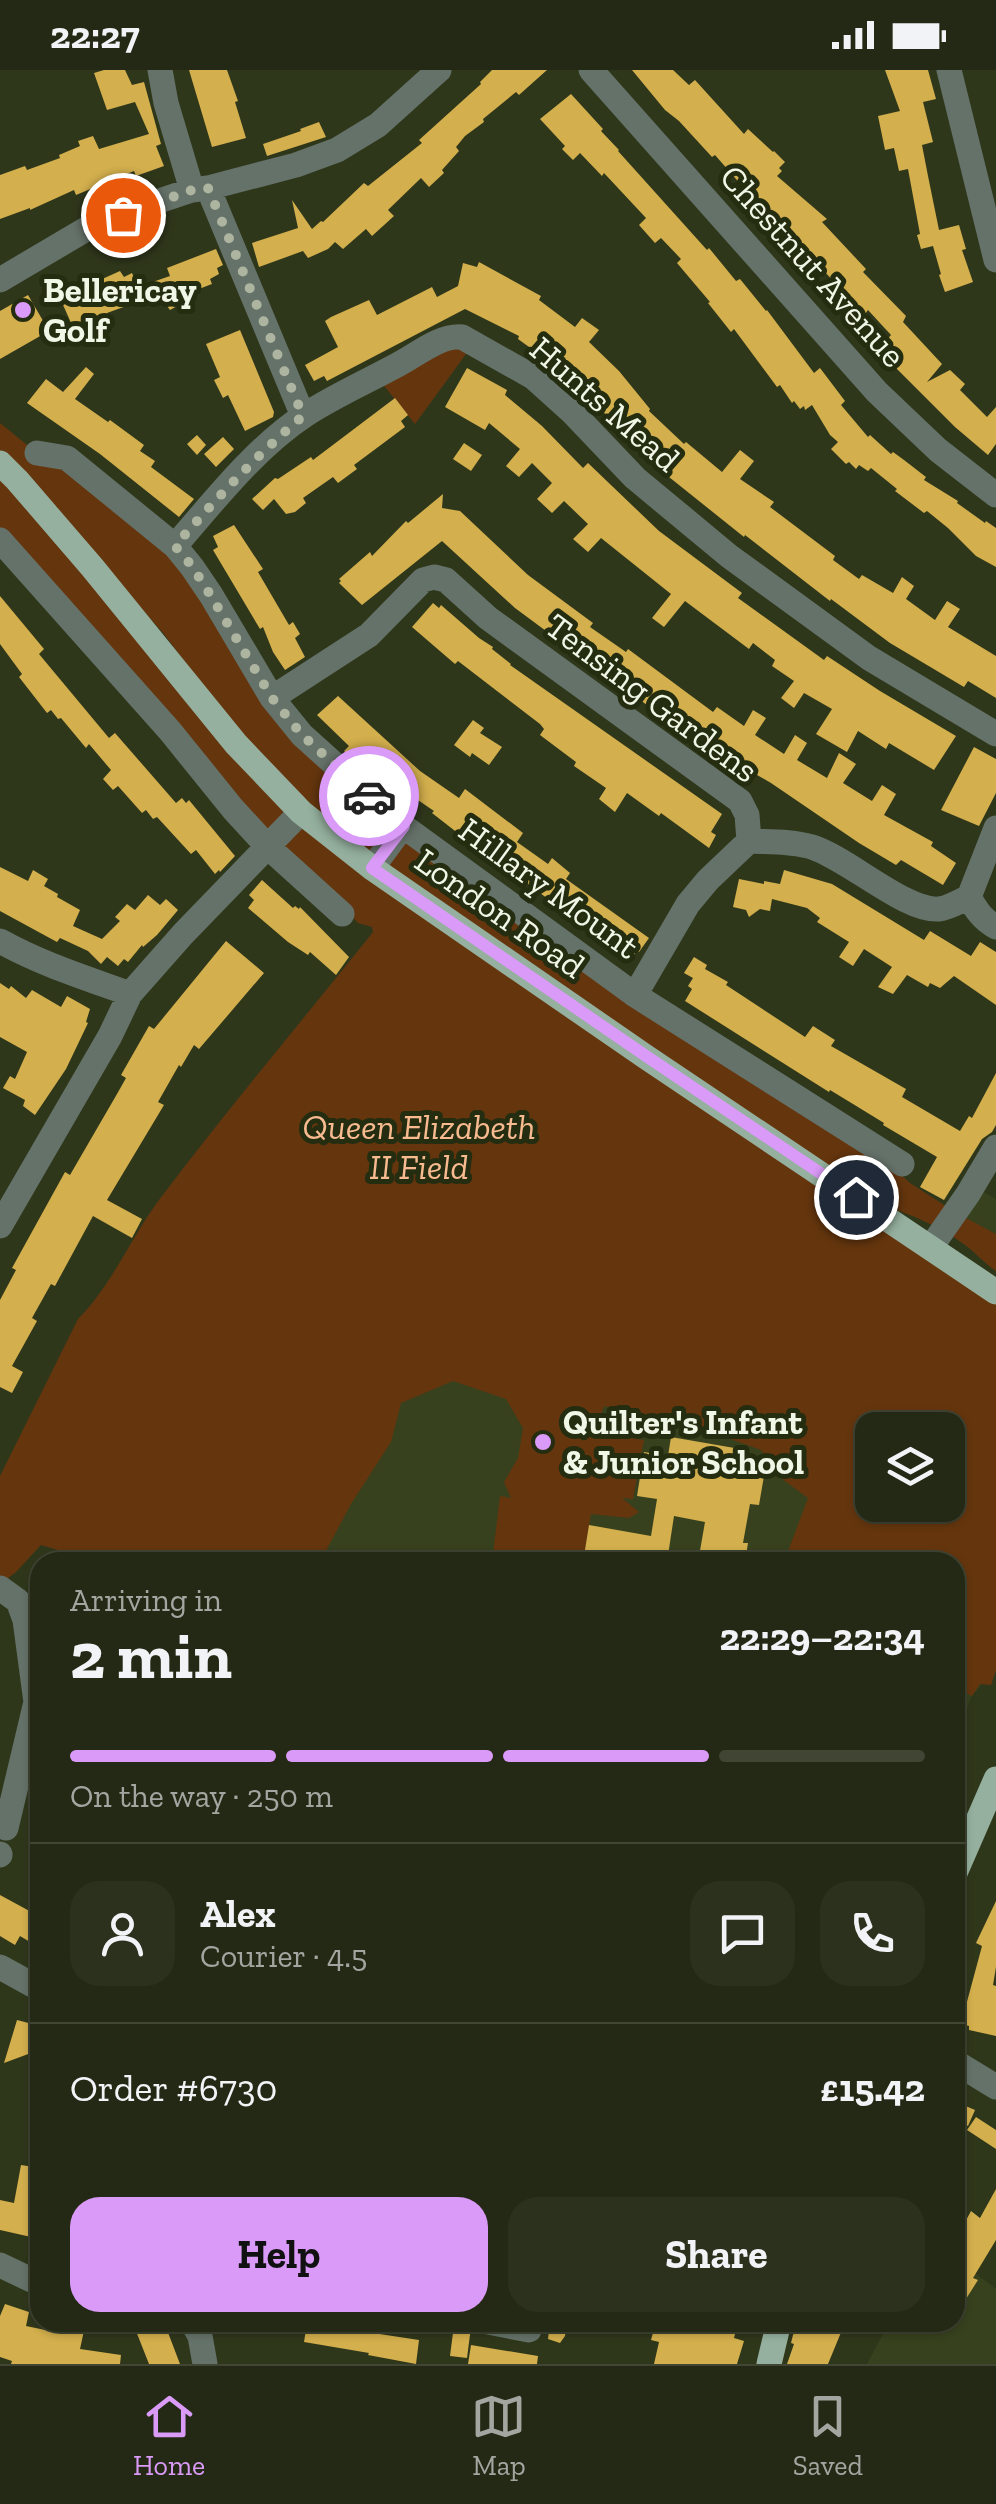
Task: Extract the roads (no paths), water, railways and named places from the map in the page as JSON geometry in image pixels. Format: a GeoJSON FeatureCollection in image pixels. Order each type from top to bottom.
{"type":"FeatureCollection","features":[{"type":"Feature","properties":{"kind":"main road","name":"London Road"},"geometry":{"type":"LineString","coordinates":[[0,463],[80,553],[236,744],[301,812],[372,868],[996,1292]]}},
{"type":"Feature","properties":{"kind":"main road"},"geometry":{"type":"LineString","coordinates":[[965,1850],[996,1778]]}},
{"type":"Feature","properties":{"kind":"main road"},"geometry":{"type":"LineString","coordinates":[[769,2364],[777,2332]]}},
{"type":"Feature","properties":{"kind":"street"},"geometry":{"type":"LineString","coordinates":[[160,70],[166,103],[200,189],[303,416]]}},
{"type":"Feature","properties":{"kind":"street"},"geometry":{"type":"LineString","coordinates":[[0,280],[88,228],[200,189],[296,165],[337,150],[378,125],[439,70]]}},
{"type":"Feature","properties":{"kind":"street","name":"Chestnut Avenue"},"geometry":{"type":"LineString","coordinates":[[591,70],[877,392],[938,450],[996,495]]}},
{"type":"Feature","properties":{"kind":"street"},"geometry":{"type":"LineString","coordinates":[[949,70],[996,260]]}},
{"type":"Feature","properties":{"kind":"street","name":"Hunts Mead"},"geometry":{"type":"LineString","coordinates":[[175,546],[229,484],[303,416],[452,336],[474,343],[533,377],[635,478],[729,556],[868,658],[996,734]]}},
{"type":"Feature","properties":{"kind":"street","name":"Hillary Mount"},"geometry":{"type":"LineString","coordinates":[[37,453],[66,458],[175,546],[192,566],[272,698],[316,749],[404,826],[635,995],[902,1164]]}},
{"type":"Feature","properties":{"kind":"street"},"geometry":{"type":"LineString","coordinates":[[0,540],[268,848],[342,914]]}},
{"type":"Feature","properties":{"kind":"street","name":"Tensing Gardens"},"geometry":{"type":"LineString","coordinates":[[272,698],[369,635],[423,580],[446,580],[488,618],[740,801],[749,841],[812,847],[910,903],[924,907],[940,909],[968,897]]}},
{"type":"Feature","properties":{"kind":"street"},"geometry":{"type":"LineString","coordinates":[[2,1218],[110,1036],[130,994],[301,812]]}},
{"type":"Feature","properties":{"kind":"street"},"geometry":{"type":"LineString","coordinates":[[372,868],[404,826]]}},
{"type":"Feature","properties":{"kind":"street"},"geometry":{"type":"LineString","coordinates":[[996,828],[968,897],[976,911],[996,928]]}},
{"type":"Feature","properties":{"kind":"street"},"geometry":{"type":"LineString","coordinates":[[635,995],[688,904],[749,841]]}},
{"type":"Feature","properties":{"kind":"street"},"geometry":{"type":"LineString","coordinates":[[0,940],[74,974],[130,994]]}},
{"type":"Feature","properties":{"kind":"street"},"geometry":{"type":"LineString","coordinates":[[931,1247],[996,1147]]}},
{"type":"Feature","properties":{"kind":"street"},"geometry":{"type":"LineString","coordinates":[[0,1588],[18,1601],[30,1652]]}},
{"type":"Feature","properties":{"kind":"street"},"geometry":{"type":"LineString","coordinates":[[6,1828],[30,1734]]}},
{"type":"Feature","properties":{"kind":"street"},"geometry":{"type":"LineString","coordinates":[[0,1967],[30,1984]]}},
{"type":"Feature","properties":{"kind":"street"},"geometry":{"type":"LineString","coordinates":[[965,2068],[996,2087]]}},
{"type":"Feature","properties":{"kind":"street"},"geometry":{"type":"LineString","coordinates":[[0,2264],[30,2279]]}},
{"type":"Feature","properties":{"kind":"street"},"geometry":{"type":"LineString","coordinates":[[198,2332],[205,2364]]}},
{"type":"Feature","properties":{"kind":"place","name":"Bellericay Golf"},"geometry":{"type":"Point","coordinates":[23,310]}},
{"type":"Feature","properties":{"kind":"place","name":"Quilter's Infant & Junior School"},"geometry":{"type":"Point","coordinates":[543,1442]}},
{"type":"Feature","properties":{"kind":"park label","name":"Queen Elizabeth II Field"},"geometry":{"type":"Point","coordinates":[419,1147]}}]}
